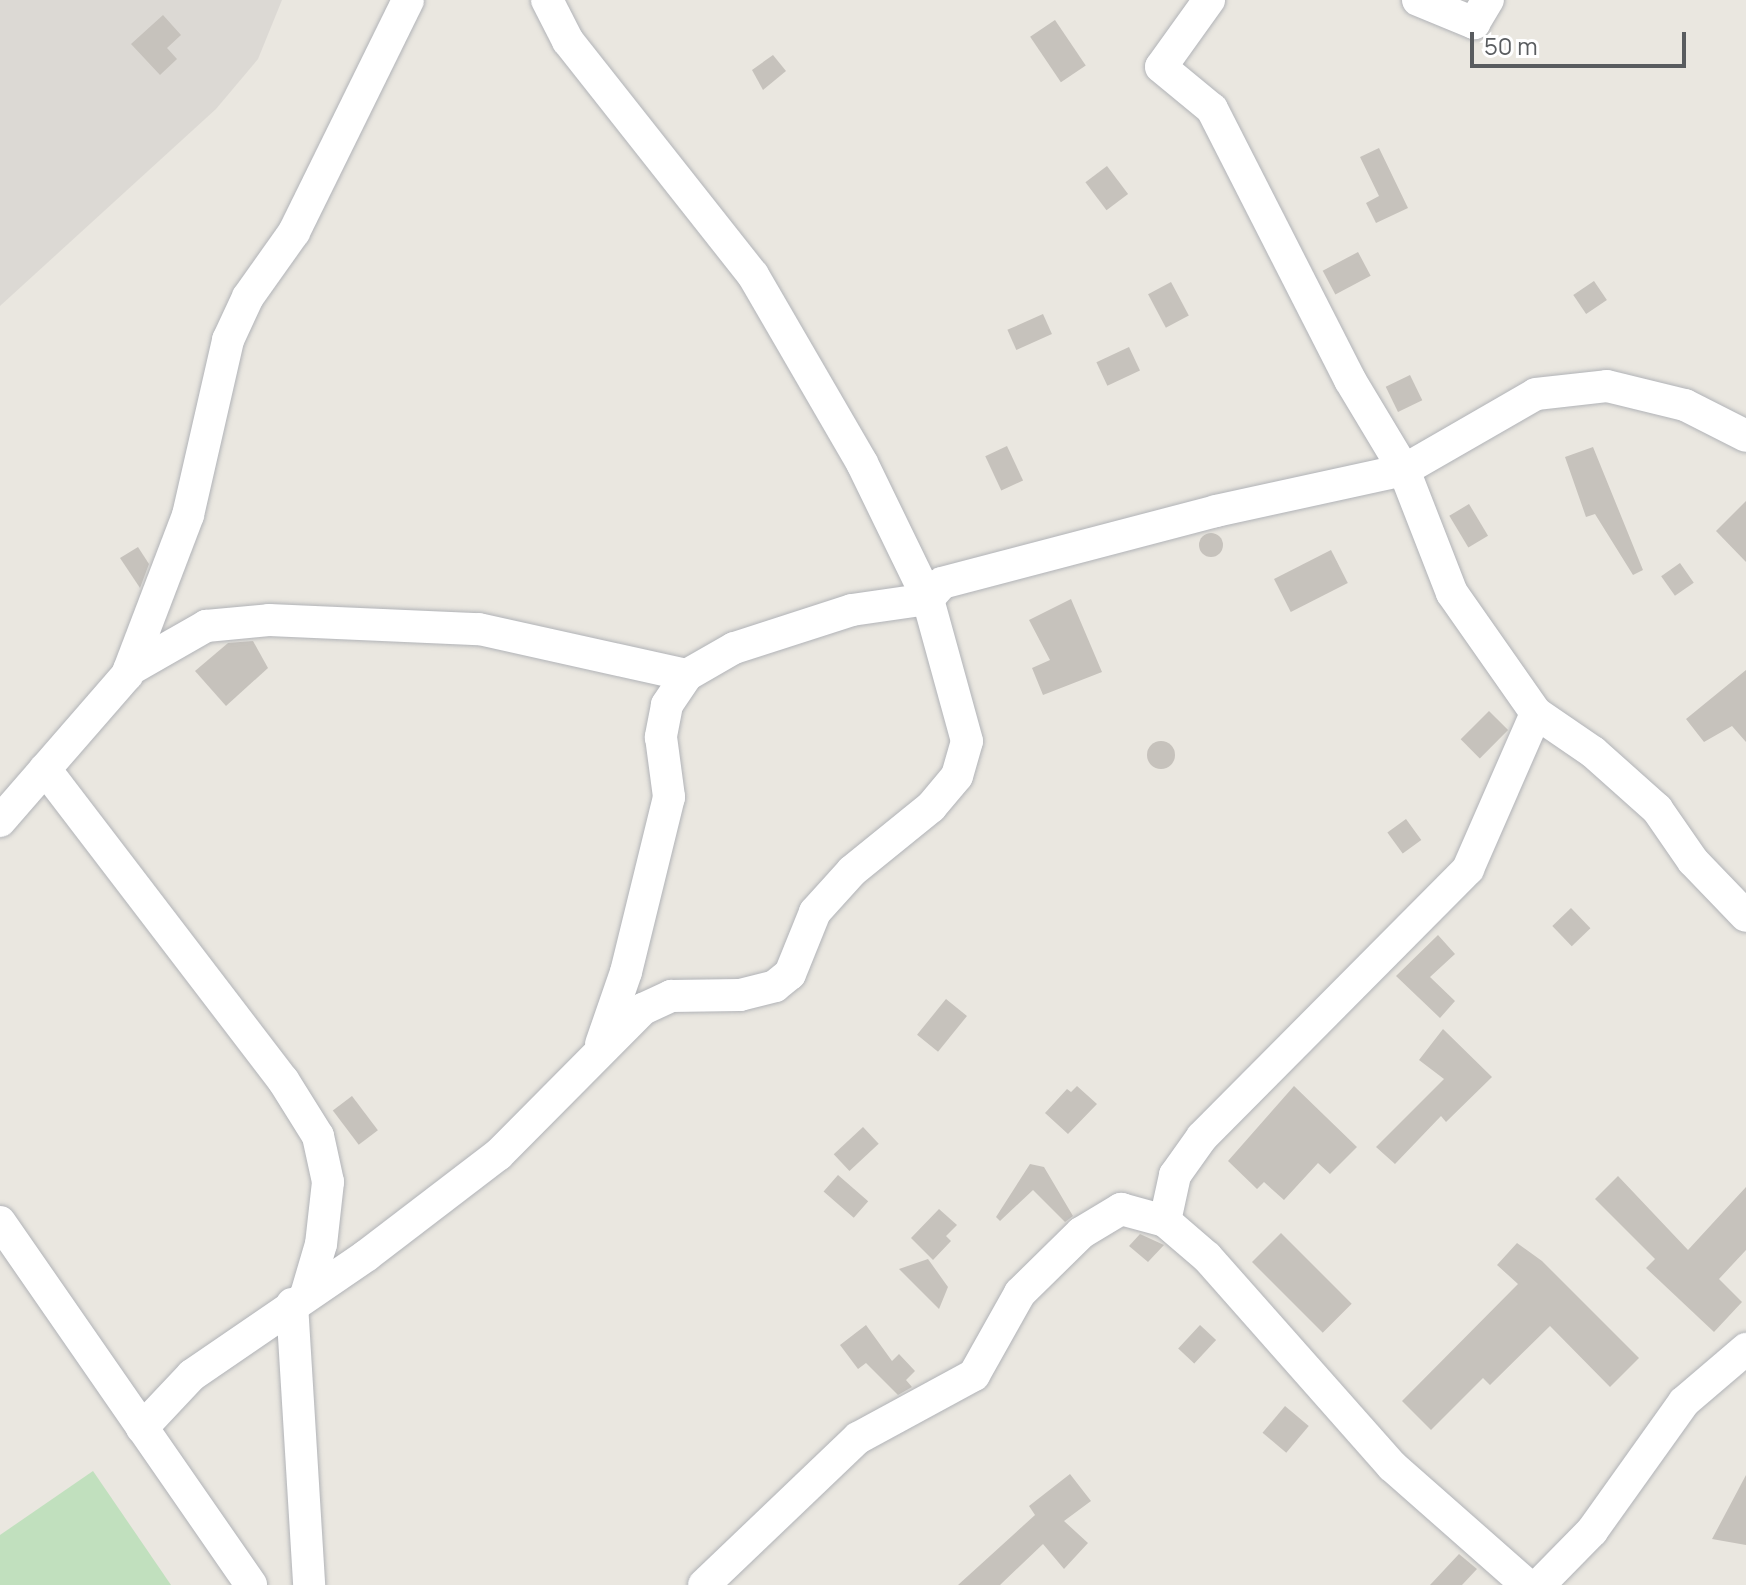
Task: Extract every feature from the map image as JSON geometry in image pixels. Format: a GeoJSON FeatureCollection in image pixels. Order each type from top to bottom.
{"type":"FeatureCollection","features":[{"type":"Feature","properties":{"kind":"street"},"geometry":{"type":"LineString","coordinates":[[0,821],[129,670],[188,515],[228,340],[248,297],[294,232],[408,0]]}},
{"type":"Feature","properties":{"kind":"street"},"geometry":{"type":"LineString","coordinates":[[142,1428],[192,1375],[498,1155],[643,1009],[671,996],[740,995],[775,986],[790,974],[815,912],[852,871],[931,807],[957,776],[967,741],[928,599],[862,463],[753,275],[568,41],[547,0]]}},
{"type":"Feature","properties":{"kind":"street"},"geometry":{"type":"LineString","coordinates":[[1209,0],[1161,67],[1212,109],[1350,380],[1404,470],[1452,593],[1536,713],[1593,752],[1657,809],[1693,861],[1746,916]]}},
{"type":"Feature","properties":{"kind":"street"},"geometry":{"type":"LineString","coordinates":[[1418,0],[1474,23],[1488,0]]}},
{"type":"Feature","properties":{"kind":"street"},"geometry":{"type":"LineString","coordinates":[[599,1050],[626,972],[669,797],[661,737],[667,705],[687,675],[734,648],[852,610],[928,599],[942,583],[1216,511],[1404,470],[1536,394],[1607,386],[1685,405],[1746,436]]}},
{"type":"Feature","properties":{"kind":"street"},"geometry":{"type":"LineString","coordinates":[[129,670],[206,626],[269,620],[479,629],[687,675]]}},
{"type":"Feature","properties":{"kind":"street"},"geometry":{"type":"LineString","coordinates":[[1165,1221],[1175,1175],[1202,1137],[1468,869],[1536,713]]}},
{"type":"Feature","properties":{"kind":"street"},"geometry":{"type":"LineString","coordinates":[[45,769],[283,1080],[318,1136],[328,1182],[321,1244],[299,1300],[309,1585]]}},
{"type":"Feature","properties":{"kind":"street"},"geometry":{"type":"LineString","coordinates":[[704,1585],[858,1438],[974,1375],[1020,1293],[1081,1233],[1121,1209],[1165,1221],[1207,1257],[1392,1466],[1527,1585]]}},
{"type":"Feature","properties":{"kind":"street"},"geometry":{"type":"LineString","coordinates":[[0,1222],[251,1585]]}},
{"type":"Feature","properties":{"kind":"street"},"geometry":{"type":"LineString","coordinates":[[1539,1585],[1592,1531],[1684,1402],[1746,1349]]}},
{"type":"Feature","properties":{"kind":"shaded area"},"geometry":{"type":"Polygon","coordinates":[[[0,0],[282,0],[258,59],[216,109],[0,306],[0,0]]]}},
{"type":"Feature","properties":{"kind":"green space"},"geometry":{"type":"Polygon","coordinates":[[[93,1471],[171,1585],[0,1585],[0,1535],[93,1471]]]}},
{"type":"Feature","properties":{"kind":"building"},"geometry":{"type":"Polygon","coordinates":[[[163,15],[181,35],[167,48],[177,59],[160,75],[131,44],[163,15]]]}},
{"type":"Feature","properties":{"kind":"building"},"geometry":{"type":"Polygon","coordinates":[[[1055,20],[1086,66],[1061,82],[1030,37],[1055,20]]]}},
{"type":"Feature","properties":{"kind":"building"},"geometry":{"type":"Polygon","coordinates":[[[773,55],[786,71],[763,90],[752,70],[773,55]]]}},
{"type":"Feature","properties":{"kind":"building"},"geometry":{"type":"Polygon","coordinates":[[[1379,148],[1408,208],[1376,223],[1366,203],[1379,196],[1360,157],[1379,148]]]}},
{"type":"Feature","properties":{"kind":"building"},"geometry":{"type":"Polygon","coordinates":[[[1107,166],[1128,194],[1107,210],[1085,182],[1107,166]]]}},
{"type":"Feature","properties":{"kind":"building"},"geometry":{"type":"Polygon","coordinates":[[[1358,252],[1371,276],[1335,295],[1323,271],[1358,252]]]}},
{"type":"Feature","properties":{"kind":"building"},"geometry":{"type":"Polygon","coordinates":[[[1594,281],[1607,300],[1586,314],[1573,295],[1594,281]]]}},
{"type":"Feature","properties":{"kind":"building"},"geometry":{"type":"Polygon","coordinates":[[[1171,282],[1189,316],[1166,328],[1148,294],[1171,282]]]}},
{"type":"Feature","properties":{"kind":"building"},"geometry":{"type":"Polygon","coordinates":[[[1043,314],[1052,334],[1016,350],[1007,330],[1043,314]]]}},
{"type":"Feature","properties":{"kind":"building"},"geometry":{"type":"Polygon","coordinates":[[[1129,347],[1140,371],[1107,386],[1096,362],[1129,347]]]}},
{"type":"Feature","properties":{"kind":"building"},"geometry":{"type":"Polygon","coordinates":[[[1410,375],[1422,400],[1398,412],[1386,387],[1410,375]]]}},
{"type":"Feature","properties":{"kind":"building"},"geometry":{"type":"Polygon","coordinates":[[[1007,446],[1023,480],[1001,491],[985,456],[1007,446]]]}},
{"type":"Feature","properties":{"kind":"building"},"geometry":{"type":"Polygon","coordinates":[[[1593,447],[1643,570],[1633,575],[1595,514],[1586,517],[1565,457],[1593,447]]]}},
{"type":"Feature","properties":{"kind":"building"},"geometry":{"type":"Polygon","coordinates":[[[1746,501],[1746,562],[1716,531],[1746,501]]]}},
{"type":"Feature","properties":{"kind":"building"},"geometry":{"type":"Polygon","coordinates":[[[1469,504],[1488,536],[1468,548],[1449,516],[1469,504]]]}},
{"type":"Feature","properties":{"kind":"building"},"geometry":{"type":"Polygon","coordinates":[[[1211,533],[1222,540],[1223,545],[1216,556],[1211,557],[1200,550],[1199,545],[1206,534],[1211,533]]]}},
{"type":"Feature","properties":{"kind":"building"},"geometry":{"type":"Polygon","coordinates":[[[138,547],[149,564],[140,588],[120,558],[138,547]]]}},
{"type":"Feature","properties":{"kind":"building"},"geometry":{"type":"Polygon","coordinates":[[[1331,550],[1348,583],[1291,612],[1274,579],[1331,550]]]}},
{"type":"Feature","properties":{"kind":"building"},"geometry":{"type":"Polygon","coordinates":[[[1680,563],[1694,583],[1675,596],[1661,576],[1680,563]]]}},
{"type":"Feature","properties":{"kind":"building"},"geometry":{"type":"Polygon","coordinates":[[[1071,599],[1102,672],[1043,695],[1032,668],[1050,660],[1029,620],[1071,599]]]}},
{"type":"Feature","properties":{"kind":"building"},"geometry":{"type":"Polygon","coordinates":[[[253,641],[268,668],[226,706],[195,671],[228,643],[253,641]]]}},
{"type":"Feature","properties":{"kind":"building"},"geometry":{"type":"Polygon","coordinates":[[[1746,670],[1746,742],[1732,726],[1704,742],[1686,719],[1746,670]]]}},
{"type":"Feature","properties":{"kind":"building"},"geometry":{"type":"Polygon","coordinates":[[[1489,711],[1508,730],[1480,758],[1461,739],[1489,711]]]}},
{"type":"Feature","properties":{"kind":"building"},"geometry":{"type":"Polygon","coordinates":[[[1161,741],[1171,745],[1175,755],[1171,765],[1161,769],[1151,765],[1147,755],[1151,745],[1161,741]]]}},
{"type":"Feature","properties":{"kind":"building"},"geometry":{"type":"Polygon","coordinates":[[[1406,819],[1421,840],[1403,854],[1387,833],[1406,819]]]}},
{"type":"Feature","properties":{"kind":"building"},"geometry":{"type":"Polygon","coordinates":[[[1571,908],[1590,928],[1572,946],[1552,926],[1571,908]]]}},
{"type":"Feature","properties":{"kind":"building"},"geometry":{"type":"Polygon","coordinates":[[[1438,935],[1455,954],[1430,977],[1455,1001],[1440,1018],[1396,976],[1438,935]]]}},
{"type":"Feature","properties":{"kind":"building"},"geometry":{"type":"Polygon","coordinates":[[[946,999],[967,1016],[938,1052],[917,1035],[946,999]]]}},
{"type":"Feature","properties":{"kind":"building"},"geometry":{"type":"Polygon","coordinates":[[[1443,1029],[1492,1077],[1446,1122],[1441,1116],[1395,1164],[1376,1147],[1444,1079],[1419,1060],[1443,1029]]]}},
{"type":"Feature","properties":{"kind":"building"},"geometry":{"type":"Polygon","coordinates":[[[1077,1086],[1097,1104],[1068,1134],[1045,1113],[1067,1089],[1071,1092],[1077,1086]]]}},
{"type":"Feature","properties":{"kind":"building"},"geometry":{"type":"Polygon","coordinates":[[[1294,1086],[1357,1147],[1330,1174],[1318,1163],[1284,1200],[1264,1182],[1257,1189],[1228,1161],[1294,1086]]]}},
{"type":"Feature","properties":{"kind":"building"},"geometry":{"type":"Polygon","coordinates":[[[352,1096],[378,1130],[359,1145],[333,1110],[352,1096]]]}},
{"type":"Feature","properties":{"kind":"building"},"geometry":{"type":"Polygon","coordinates":[[[863,1127],[879,1144],[849,1171],[834,1154],[863,1127]]]}},
{"type":"Feature","properties":{"kind":"building"},"geometry":{"type":"Polygon","coordinates":[[[1030,1164],[1044,1167],[1073,1216],[1065,1222],[1033,1190],[1000,1221],[996,1217],[1030,1164]]]}},
{"type":"Feature","properties":{"kind":"building"},"geometry":{"type":"Polygon","coordinates":[[[838,1175],[868,1201],[854,1218],[824,1192],[838,1175]]]}},
{"type":"Feature","properties":{"kind":"building"},"geometry":{"type":"Polygon","coordinates":[[[1618,1176],[1688,1250],[1746,1187],[1746,1250],[1719,1279],[1742,1302],[1714,1332],[1646,1268],[1655,1259],[1595,1199],[1618,1176]]]}},
{"type":"Feature","properties":{"kind":"building"},"geometry":{"type":"Polygon","coordinates":[[[939,1209],[957,1225],[946,1236],[951,1241],[933,1260],[911,1238],[939,1209]]]}},
{"type":"Feature","properties":{"kind":"building"},"geometry":{"type":"Polygon","coordinates":[[[1281,1233],[1352,1304],[1323,1333],[1252,1262],[1281,1233]]]}},
{"type":"Feature","properties":{"kind":"building"},"geometry":{"type":"Polygon","coordinates":[[[1140,1234],[1164,1245],[1148,1262],[1129,1246],[1140,1234]]]}},
{"type":"Feature","properties":{"kind":"building"},"geometry":{"type":"Polygon","coordinates":[[[1517,1243],[1542,1261],[1639,1358],[1610,1387],[1550,1326],[1490,1385],[1483,1378],[1431,1430],[1402,1401],[1518,1284],[1497,1265],[1517,1243]]]}},
{"type":"Feature","properties":{"kind":"building"},"geometry":{"type":"Polygon","coordinates":[[[928,1259],[948,1287],[939,1309],[899,1269],[928,1259]]]}},
{"type":"Feature","properties":{"kind":"building"},"geometry":{"type":"Polygon","coordinates":[[[866,1325],[892,1361],[899,1354],[915,1371],[906,1380],[912,1387],[898,1395],[866,1363],[858,1369],[840,1345],[866,1325]]]}},
{"type":"Feature","properties":{"kind":"building"},"geometry":{"type":"Polygon","coordinates":[[[1200,1325],[1216,1340],[1194,1363],[1178,1348],[1200,1325]]]}},
{"type":"Feature","properties":{"kind":"building"},"geometry":{"type":"Polygon","coordinates":[[[1285,1406],[1309,1426],[1286,1453],[1263,1433],[1285,1406]]]}},
{"type":"Feature","properties":{"kind":"building"},"geometry":{"type":"Polygon","coordinates":[[[1070,1474],[1091,1501],[1064,1521],[1088,1543],[1064,1569],[1043,1544],[1000,1585],[958,1585],[1035,1515],[1029,1506],[1070,1474]]]}},
{"type":"Feature","properties":{"kind":"building"},"geometry":{"type":"Polygon","coordinates":[[[1746,1475],[1746,1545],[1712,1539],[1746,1475]]]}},
{"type":"Feature","properties":{"kind":"building"},"geometry":{"type":"Polygon","coordinates":[[[1459,1554],[1477,1569],[1462,1585],[1430,1585],[1459,1554]]]}}]}
